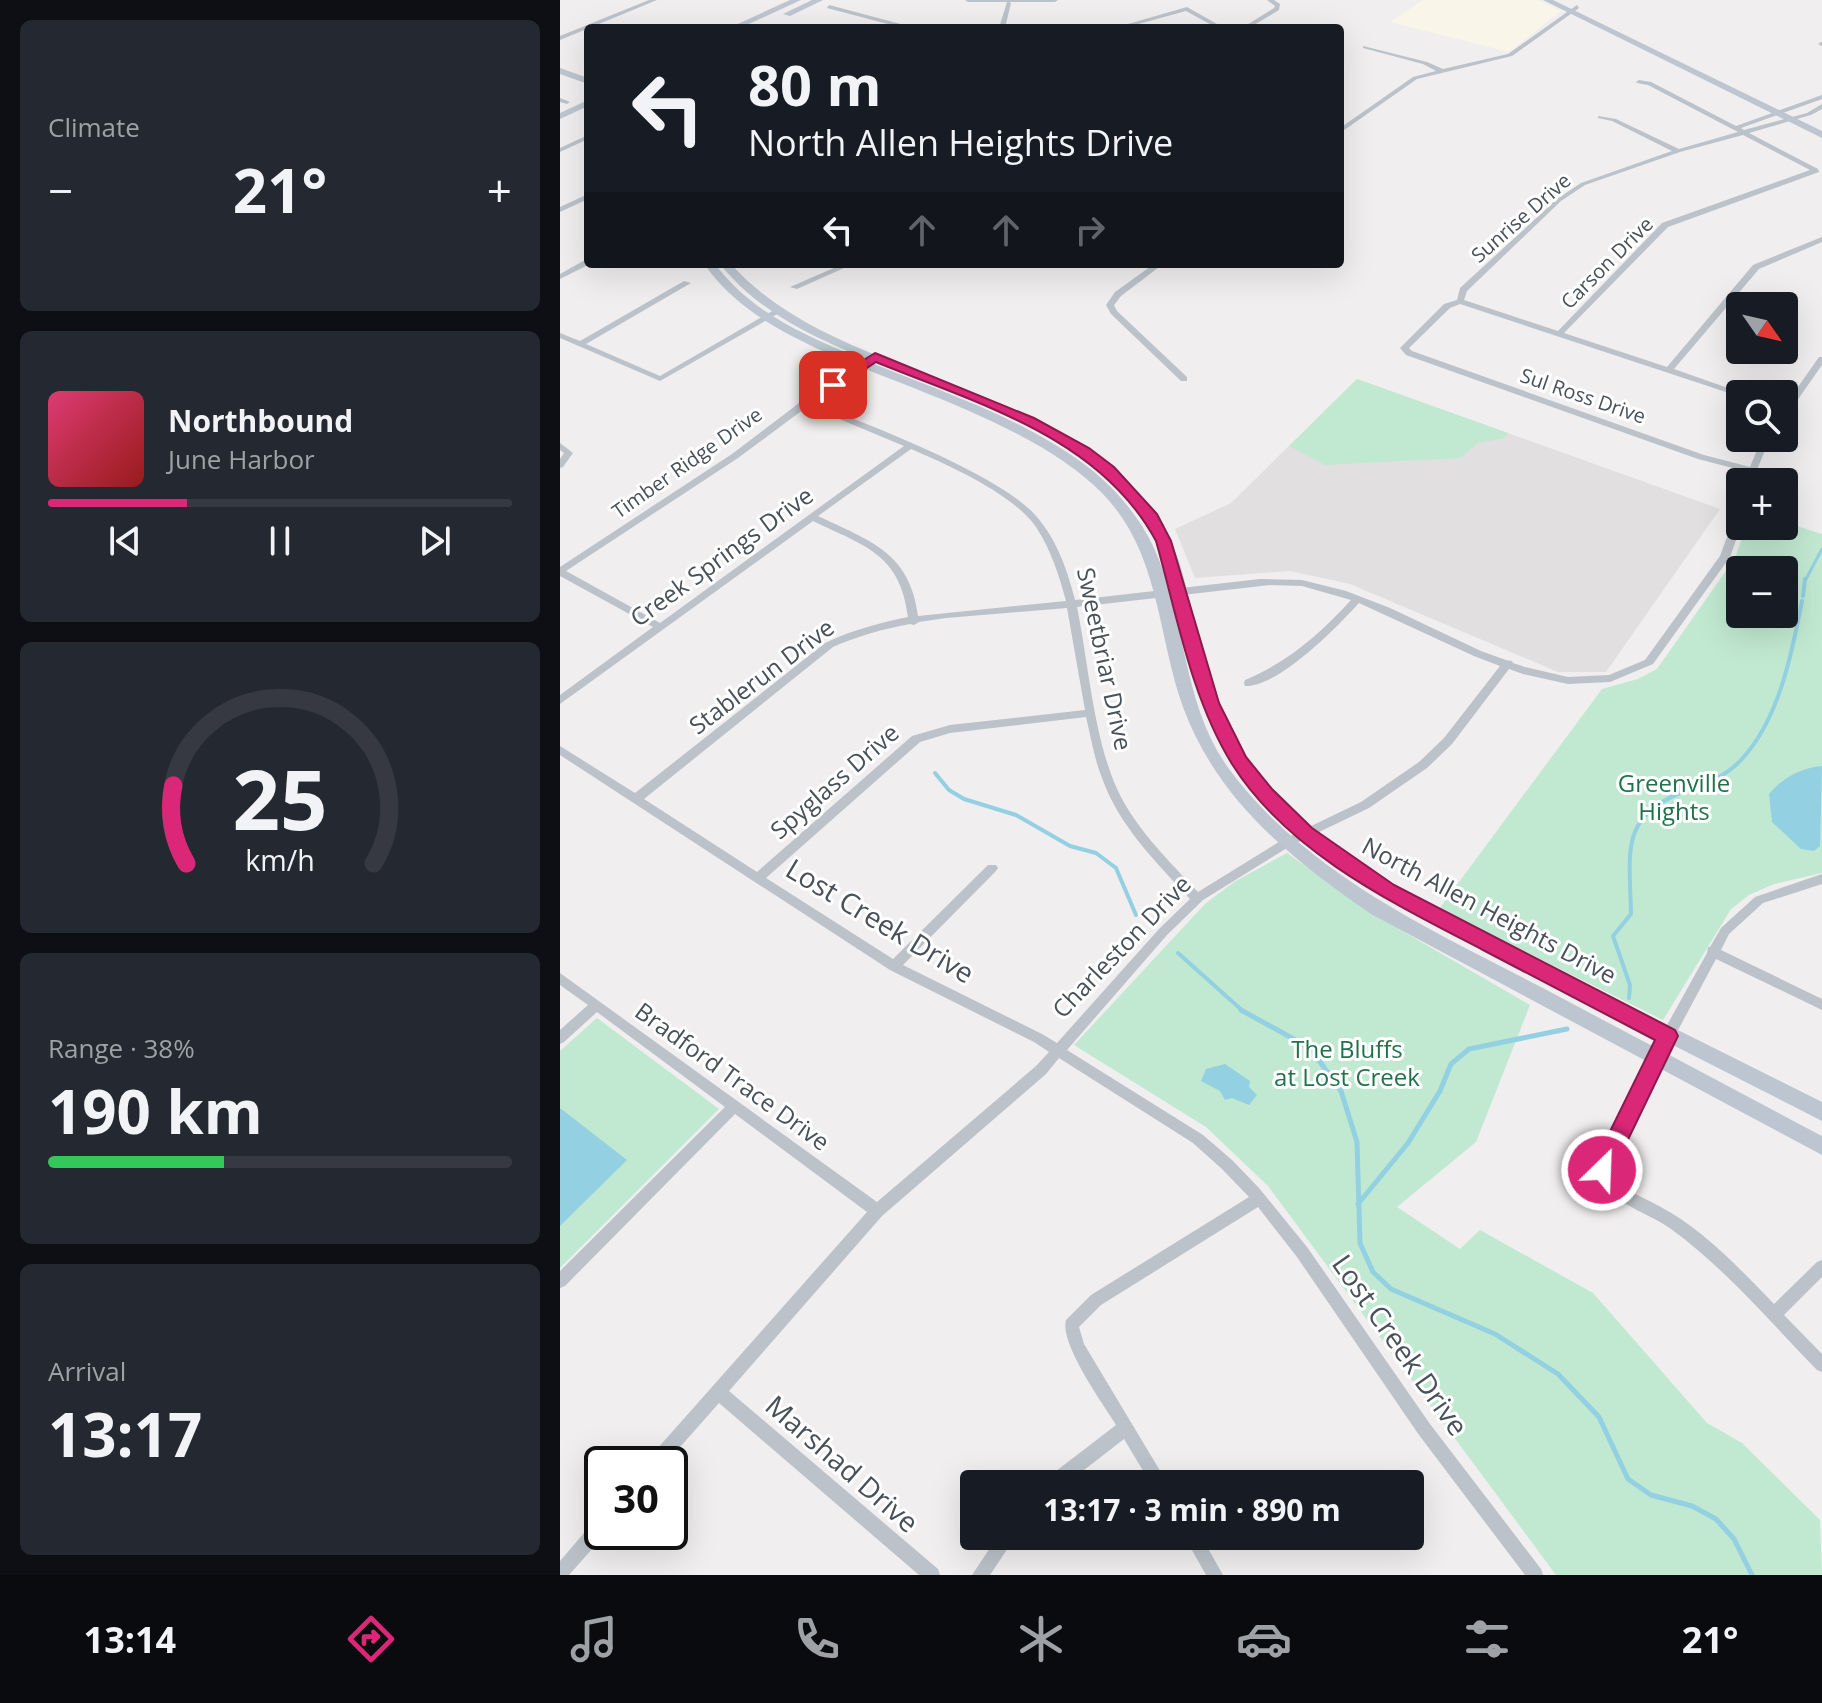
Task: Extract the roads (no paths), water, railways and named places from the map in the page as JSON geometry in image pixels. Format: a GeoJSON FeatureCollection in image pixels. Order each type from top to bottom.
{"type":"FeatureCollection","features":[{"type":"Feature","properties":{"kind":"main road"},"geometry":{"type":"LineString","coordinates":[[746,24],[797,0]]}},
{"type":"Feature","properties":{"kind":"main road"},"geometry":{"type":"LineString","coordinates":[[766,24],[819,0]]}},
{"type":"Feature","properties":{"kind":"main road"},"geometry":{"type":"LineString","coordinates":[[1547,0],[1574,9],[1697,69],[1822,135]]}},
{"type":"Feature","properties":{"kind":"main road"},"geometry":{"type":"LineString","coordinates":[[1563,0],[1574,9]]}},
{"type":"Feature","properties":{"kind":"main road"},"geometry":{"type":"LineString","coordinates":[[560,71],[584,80]]}},
{"type":"Feature","properties":{"kind":"main road"},"geometry":{"type":"LineString","coordinates":[[560,82],[584,91]]}},
{"type":"Feature","properties":{"kind":"main road"},"geometry":{"type":"LineString","coordinates":[[562,102],[584,94]]}},
{"type":"Feature","properties":{"kind":"main road"},"geometry":{"type":"LineString","coordinates":[[560,116],[584,105]]}},
{"type":"Feature","properties":{"kind":"main road"},"geometry":{"type":"LineString","coordinates":[[1785,114],[1801,116],[1822,126]]}},
{"type":"Feature","properties":{"kind":"main road","name":"North Allen Heights Drive"},"geometry":{"type":"LineString","coordinates":[[712,268],[733,293],[771,315],[1017,428],[1073,459],[1116,497],[1135,522],[1155,567],[1190,706],[1203,738],[1247,804],[1286,843],[1331,879],[1377,909],[1822,1146]]}},
{"type":"Feature","properties":{"kind":"main road","name":"North Allen Heights Drive"},"geometry":{"type":"LineString","coordinates":[[729,268],[771,315]]}},
{"type":"Feature","properties":{"kind":"main road","name":"North Allen Heights Drive"},"geometry":{"type":"LineString","coordinates":[[869,361],[1029,421],[1096,461],[1130,491],[1164,541],[1181,590],[1211,703],[1224,733],[1239,761],[1265,794],[1306,833],[1347,865],[1394,895],[1822,1112]]}},
{"type":"Feature","properties":{"kind":"street"},"geometry":{"type":"LineString","coordinates":[[595,24],[654,0]]}},
{"type":"Feature","properties":{"kind":"street"},"geometry":{"type":"LineString","coordinates":[[968,0],[1008,3],[1055,0]]}},
{"type":"Feature","properties":{"kind":"street"},"geometry":{"type":"LineString","coordinates":[[1251,24],[1278,6],[1270,0]]}},
{"type":"Feature","properties":{"kind":"street"},"geometry":{"type":"LineString","coordinates":[[1003,24],[1008,3]]}},
{"type":"Feature","properties":{"kind":"street"},"geometry":{"type":"LineString","coordinates":[[829,7],[893,24]]}},
{"type":"Feature","properties":{"kind":"street"},"geometry":{"type":"LineString","coordinates":[[1132,24],[1187,9],[1214,24]]}},
{"type":"Feature","properties":{"kind":"street"},"geometry":{"type":"LineString","coordinates":[[1344,128],[1406,83],[1441,71],[1510,55],[1574,9]]}},
{"type":"Feature","properties":{"kind":"street"},"geometry":{"type":"LineString","coordinates":[[560,38],[584,28]]}},
{"type":"Feature","properties":{"kind":"street"},"geometry":{"type":"LineString","coordinates":[[1365,47],[1425,63],[1441,71]]}},
{"type":"Feature","properties":{"kind":"street"},"geometry":{"type":"LineString","coordinates":[[1639,82],[1649,83],[1738,127],[1819,172]]}},
{"type":"Feature","properties":{"kind":"street","name":"Sunrise Drive"},"geometry":{"type":"LineString","coordinates":[[1404,350],[1447,306],[1460,301],[1463,290],[1569,193],[1602,176],[1748,132],[1822,97]]}},
{"type":"Feature","properties":{"kind":"street"},"geometry":{"type":"LineString","coordinates":[[1801,116],[1822,106]]}},
{"type":"Feature","properties":{"kind":"street","name":"Sunrise Drive"},"geometry":{"type":"LineString","coordinates":[[1688,148],[1738,127],[1785,114]]}},
{"type":"Feature","properties":{"kind":"street"},"geometry":{"type":"LineString","coordinates":[[1600,117],[1614,120],[1678,151]]}},
{"type":"Feature","properties":{"kind":"street"},"geometry":{"type":"LineString","coordinates":[[560,150],[584,139]]}},
{"type":"Feature","properties":{"kind":"street","name":"Carson Drive"},"geometry":{"type":"LineString","coordinates":[[1559,334],[1665,225],[1819,172]]}},
{"type":"Feature","properties":{"kind":"street"},"geometry":{"type":"LineString","coordinates":[[560,210],[584,198]]}},
{"type":"Feature","properties":{"kind":"street"},"geometry":{"type":"LineString","coordinates":[[1669,370],[1756,267],[1822,239]]}},
{"type":"Feature","properties":{"kind":"street"},"geometry":{"type":"LineString","coordinates":[[560,277],[584,264]]}},
{"type":"Feature","properties":{"kind":"street"},"geometry":{"type":"LineString","coordinates":[[794,287],[839,268]]}},
{"type":"Feature","properties":{"kind":"street"},"geometry":{"type":"LineString","coordinates":[[1154,268],[1118,294],[1110,305],[1184,379]]}},
{"type":"Feature","properties":{"kind":"street"},"geometry":{"type":"LineString","coordinates":[[580,344],[687,283]]}},
{"type":"Feature","properties":{"kind":"street"},"geometry":{"type":"LineString","coordinates":[[1460,301],[1726,389]]}},
{"type":"Feature","properties":{"kind":"street"},"geometry":{"type":"LineString","coordinates":[[560,335],[660,379],[771,315]]}},
{"type":"Feature","properties":{"kind":"street","name":"Sul Ross Drive"},"geometry":{"type":"LineString","coordinates":[[1404,350],[1701,457],[1743,468]]}},
{"type":"Feature","properties":{"kind":"street"},"geometry":{"type":"LineString","coordinates":[[1798,392],[1822,359]]}},
{"type":"Feature","properties":{"kind":"street","name":"Timber Ridge Drive"},"geometry":{"type":"LineString","coordinates":[[560,571],[735,456],[806,402],[869,361]]}},
{"type":"Feature","properties":{"kind":"street","name":"Sweetbriar Drive"},"geometry":{"type":"LineString","coordinates":[[806,402],[998,489],[1036,521],[1063,566],[1089,713],[1107,779],[1144,840],[1197,899]]}},
{"type":"Feature","properties":{"kind":"street"},"geometry":{"type":"LineString","coordinates":[[560,446],[567,450],[569,456],[560,465]]}},
{"type":"Feature","properties":{"kind":"street","name":"Creek Springs Drive"},"geometry":{"type":"LineString","coordinates":[[560,700],[908,447]]}},
{"type":"Feature","properties":{"kind":"street"},"geometry":{"type":"LineString","coordinates":[[812,517],[893,562],[909,584],[914,622]]}},
{"type":"Feature","properties":{"kind":"street"},"geometry":{"type":"LineString","coordinates":[[1070,604],[1181,590],[1290,582],[1322,587],[1357,599],[1508,663],[1578,683],[1609,681],[1632,674],[1649,662],[1725,557],[1731,540]]}},
{"type":"Feature","properties":{"kind":"street"},"geometry":{"type":"LineString","coordinates":[[560,571],[660,627]]}},
{"type":"Feature","properties":{"kind":"street"},"geometry":{"type":"LineString","coordinates":[[1249,683],[1281,670],[1302,656],[1357,599]]}},
{"type":"Feature","properties":{"kind":"street","name":"Stablerun Drive"},"geometry":{"type":"LineString","coordinates":[[636,799],[829,645],[856,631],[1070,604]]}},
{"type":"Feature","properties":{"kind":"street","name":"Charleston Drive"},"geometry":{"type":"LineString","coordinates":[[671,1446],[877,1211],[1010,1100],[1163,932],[1197,899],[1286,843],[1365,805],[1423,765],[1448,741],[1508,663]]}},
{"type":"Feature","properties":{"kind":"street","name":"Spyglass Drive"},"geometry":{"type":"LineString","coordinates":[[758,878],[916,739],[950,729],[1089,713]]}},
{"type":"Feature","properties":{"kind":"street","name":"Lost Creek Drive"},"geometry":{"type":"LineString","coordinates":[[560,750],[894,966],[1057,1051],[1198,1139],[1259,1199],[1306,1257],[1392,1383],[1535,1575]]}},
{"type":"Feature","properties":{"kind":"street"},"geometry":{"type":"LineString","coordinates":[[894,966],[992,868]]}},
{"type":"Feature","properties":{"kind":"street"},"geometry":{"type":"LineString","coordinates":[[1822,879],[1759,900],[1732,924],[1712,951],[1603,1164],[1603,1175],[1610,1185],[1666,1217],[1700,1244],[1822,1365]]}},
{"type":"Feature","properties":{"kind":"street"},"geometry":{"type":"LineString","coordinates":[[1712,951],[1822,1005]]}},
{"type":"Feature","properties":{"kind":"street","name":"Bradford Trace Drive"},"geometry":{"type":"LineString","coordinates":[[560,978],[877,1211]]}},
{"type":"Feature","properties":{"kind":"street"},"geometry":{"type":"LineString","coordinates":[[560,1038],[597,1005]]}},
{"type":"Feature","properties":{"kind":"street"},"geometry":{"type":"LineString","coordinates":[[560,1281],[734,1106]]}},
{"type":"Feature","properties":{"kind":"street"},"geometry":{"type":"LineString","coordinates":[[1151,1470],[1077,1347],[1071,1325],[1076,1316],[1096,1300],[1259,1199]]}},
{"type":"Feature","properties":{"kind":"street"},"geometry":{"type":"LineString","coordinates":[[1773,1315],[1822,1267]]}},
{"type":"Feature","properties":{"kind":"street","name":"Marshad Drive"},"geometry":{"type":"LineString","coordinates":[[718,1392],[932,1575]]}},
{"type":"Feature","properties":{"kind":"street"},"geometry":{"type":"LineString","coordinates":[[1071,1470],[1125,1428]]}},
{"type":"Feature","properties":{"kind":"street"},"geometry":{"type":"LineString","coordinates":[[560,1573],[584,1546]]}},
{"type":"Feature","properties":{"kind":"street"},"geometry":{"type":"LineString","coordinates":[[980,1575],[998,1550]]}},
{"type":"Feature","properties":{"kind":"street"},"geometry":{"type":"LineString","coordinates":[[1200,1550],[1215,1575]]}},
{"type":"Feature","properties":{"kind":"water"},"geometry":{"type":"Polygon","coordinates":[[[1822,766],[1820,846],[1814,851],[1801,849],[1772,822],[1769,794],[1792,775],[1822,766]]]}},
{"type":"Feature","properties":{"kind":"water"},"geometry":{"type":"Polygon","coordinates":[[[1225,1064],[1250,1081],[1249,1087],[1257,1095],[1249,1105],[1232,1098],[1225,1100],[1220,1091],[1201,1081],[1206,1069],[1225,1064]]]}},
{"type":"Feature","properties":{"kind":"water"},"geometry":{"type":"Polygon","coordinates":[[[560,1108],[627,1160],[560,1226],[560,1108]]]}},
{"type":"Feature","properties":{"kind":"waterway"},"geometry":{"type":"LineString","coordinates":[[1805,581],[1822,549]]}},
{"type":"Feature","properties":{"kind":"waterway"},"geometry":{"type":"LineString","coordinates":[[1803,596],[1805,579]]}},
{"type":"Feature","properties":{"kind":"waterway"},"geometry":{"type":"LineString","coordinates":[[1629,998],[1630,985],[1613,936],[1631,914],[1630,854],[1639,824],[1649,811],[1665,800],[1710,782],[1729,770],[1754,744],[1782,685],[1802,601]]}},
{"type":"Feature","properties":{"kind":"waterway"},"geometry":{"type":"LineString","coordinates":[[935,773],[949,790],[964,799],[1016,815],[1070,846],[1096,853],[1116,868],[1136,915]]}},
{"type":"Feature","properties":{"kind":"waterway"},"geometry":{"type":"LineString","coordinates":[[1178,953],[1243,1011]]}},
{"type":"Feature","properties":{"kind":"waterway"},"geometry":{"type":"LineString","coordinates":[[1243,1011],[1310,1048],[1341,1091],[1357,1142],[1359,1203]]}},
{"type":"Feature","properties":{"kind":"waterway"},"geometry":{"type":"LineString","coordinates":[[1359,1203],[1408,1143],[1440,1091],[1451,1064],[1469,1049],[1567,1029]]}},
{"type":"Feature","properties":{"kind":"waterway"},"geometry":{"type":"LineString","coordinates":[[1359,1203],[1360,1243],[1373,1272],[1391,1289],[1495,1334],[1558,1374],[1599,1417],[1628,1479],[1651,1495],[1692,1506],[1716,1519],[1734,1539],[1752,1575]]}},
{"type":"Feature","properties":{"kind":"park label","name":"Greenville Hights"},"geometry":{"type":"Point","coordinates":[1674,798]}},
{"type":"Feature","properties":{"kind":"park label","name":"The Bluffs at Lost Creek"},"geometry":{"type":"Point","coordinates":[1347,1064]}}]}
